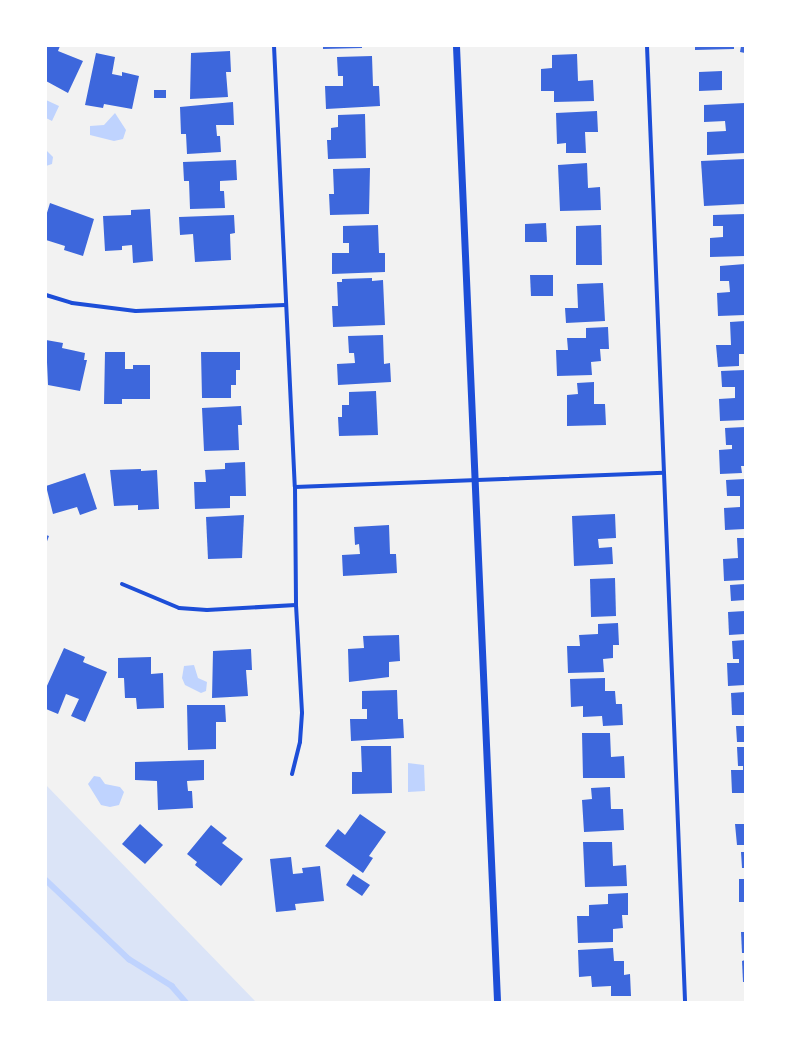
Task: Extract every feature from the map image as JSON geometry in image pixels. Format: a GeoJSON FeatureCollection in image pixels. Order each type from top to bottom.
{"type":"FeatureCollection","features":[{"type":"Feature","properties":{"kind":"street"},"geometry":{"type":"LineString","coordinates":[[274,46],[285,305],[295,487],[296,605],[302,713],[300,742],[292,774]]}},
{"type":"Feature","properties":{"kind":"street"},"geometry":{"type":"LineString","coordinates":[[456,46],[497,1002]]}},
{"type":"Feature","properties":{"kind":"street"},"geometry":{"type":"LineString","coordinates":[[647,46],[685,1002]]}},
{"type":"Feature","properties":{"kind":"street"},"geometry":{"type":"LineString","coordinates":[[46,295],[72,303],[136,311],[285,305]]}},
{"type":"Feature","properties":{"kind":"street"},"geometry":{"type":"LineString","coordinates":[[295,487],[664,473]]}},
{"type":"Feature","properties":{"kind":"street"},"geometry":{"type":"LineString","coordinates":[[122,584],[178,608],[207,610],[296,605]]}},
{"type":"Feature","properties":{"kind":"shaded area"},"geometry":{"type":"Polygon","coordinates":[[[46,785],[256,1002],[46,1002],[46,785]]]}},
{"type":"Feature","properties":{"kind":"water"},"geometry":{"type":"Polygon","coordinates":[[[46,100],[59,106],[52,121],[46,118],[46,100]]]}},
{"type":"Feature","properties":{"kind":"water"},"geometry":{"type":"Polygon","coordinates":[[[115,113],[126,130],[123,139],[114,141],[90,135],[90,126],[104,125],[115,113]]]}},
{"type":"Feature","properties":{"kind":"water"},"geometry":{"type":"Polygon","coordinates":[[[46,150],[53,157],[52,164],[46,166],[46,150]]]}},
{"type":"Feature","properties":{"kind":"water"},"geometry":{"type":"Polygon","coordinates":[[[194,665],[198,678],[207,682],[206,691],[201,693],[185,685],[182,678],[184,666],[194,665]]]}},
{"type":"Feature","properties":{"kind":"water"},"geometry":{"type":"Polygon","coordinates":[[[408,763],[424,765],[425,791],[408,792],[408,763]]]}},
{"type":"Feature","properties":{"kind":"water"},"geometry":{"type":"Polygon","coordinates":[[[94,776],[100,777],[105,784],[120,787],[124,792],[119,805],[110,807],[101,805],[88,784],[94,776]]]}},
{"type":"Feature","properties":{"kind":"building"},"geometry":{"type":"Polygon","coordinates":[[[46,46],[60,46],[58,51],[83,61],[68,93],[46,81],[46,46]]]}},
{"type":"Feature","properties":{"kind":"building"},"geometry":{"type":"Polygon","coordinates":[[[323,46],[362,46],[362,48],[323,49],[323,46]]]}},
{"type":"Feature","properties":{"kind":"building"},"geometry":{"type":"Polygon","coordinates":[[[695,46],[734,46],[734,49],[695,50],[695,46]]]}},
{"type":"Feature","properties":{"kind":"building"},"geometry":{"type":"Polygon","coordinates":[[[741,46],[745,46],[745,53],[740,52],[741,46]]]}},
{"type":"Feature","properties":{"kind":"building"},"geometry":{"type":"Polygon","coordinates":[[[230,51],[231,72],[226,72],[228,97],[190,99],[191,53],[230,51]]]}},
{"type":"Feature","properties":{"kind":"building"},"geometry":{"type":"Polygon","coordinates":[[[96,53],[115,57],[112,74],[122,76],[122,72],[139,76],[132,109],[104,104],[103,108],[85,105],[96,53]]]}},
{"type":"Feature","properties":{"kind":"building"},"geometry":{"type":"Polygon","coordinates":[[[577,54],[578,81],[593,80],[594,101],[554,102],[554,91],[541,91],[541,69],[552,68],[552,55],[577,54]]]}},
{"type":"Feature","properties":{"kind":"building"},"geometry":{"type":"Polygon","coordinates":[[[372,56],[373,86],[379,86],[380,106],[326,109],[325,86],[343,86],[343,76],[338,76],[337,57],[372,56]]]}},
{"type":"Feature","properties":{"kind":"building"},"geometry":{"type":"Polygon","coordinates":[[[722,71],[722,90],[699,91],[699,72],[722,71]]]}},
{"type":"Feature","properties":{"kind":"building"},"geometry":{"type":"Polygon","coordinates":[[[154,90],[166,90],[166,98],[154,98],[154,90]]]}},
{"type":"Feature","properties":{"kind":"building"},"geometry":{"type":"Polygon","coordinates":[[[233,102],[234,125],[216,125],[217,136],[220,136],[221,152],[187,154],[186,134],[181,134],[180,107],[233,102]]]}},
{"type":"Feature","properties":{"kind":"building"},"geometry":{"type":"Polygon","coordinates":[[[745,103],[745,153],[707,155],[707,132],[726,131],[725,121],[704,122],[704,105],[745,103]]]}},
{"type":"Feature","properties":{"kind":"building"},"geometry":{"type":"Polygon","coordinates":[[[597,111],[598,132],[585,132],[586,153],[566,153],[566,143],[557,144],[556,113],[597,111]]]}},
{"type":"Feature","properties":{"kind":"building"},"geometry":{"type":"Polygon","coordinates":[[[365,114],[366,158],[328,159],[327,140],[331,140],[331,128],[338,127],[338,115],[365,114]]]}},
{"type":"Feature","properties":{"kind":"building"},"geometry":{"type":"Polygon","coordinates":[[[745,159],[745,204],[704,206],[701,161],[745,159]]]}},
{"type":"Feature","properties":{"kind":"building"},"geometry":{"type":"Polygon","coordinates":[[[236,160],[237,180],[220,181],[220,191],[224,191],[225,208],[190,209],[189,181],[184,181],[183,162],[236,160]]]}},
{"type":"Feature","properties":{"kind":"building"},"geometry":{"type":"Polygon","coordinates":[[[587,163],[588,188],[600,187],[601,210],[560,211],[558,165],[587,163]]]}},
{"type":"Feature","properties":{"kind":"building"},"geometry":{"type":"Polygon","coordinates":[[[370,168],[369,214],[330,215],[329,194],[334,194],[333,169],[370,168]]]}},
{"type":"Feature","properties":{"kind":"building"},"geometry":{"type":"Polygon","coordinates":[[[50,203],[94,219],[83,256],[64,250],[65,246],[46,240],[46,216],[50,203]]]}},
{"type":"Feature","properties":{"kind":"building"},"geometry":{"type":"Polygon","coordinates":[[[150,209],[153,261],[133,263],[132,245],[122,246],[122,250],[105,251],[103,216],[131,215],[131,210],[150,209]]]}},
{"type":"Feature","properties":{"kind":"building"},"geometry":{"type":"Polygon","coordinates":[[[745,214],[745,256],[710,257],[710,238],[723,237],[723,226],[713,226],[713,215],[745,214]]]}},
{"type":"Feature","properties":{"kind":"building"},"geometry":{"type":"Polygon","coordinates":[[[234,215],[235,233],[230,234],[231,260],[195,262],[193,234],[180,235],[179,217],[234,215]]]}},
{"type":"Feature","properties":{"kind":"building"},"geometry":{"type":"Polygon","coordinates":[[[546,223],[547,242],[525,242],[525,224],[546,223]]]}},
{"type":"Feature","properties":{"kind":"building"},"geometry":{"type":"Polygon","coordinates":[[[378,225],[379,253],[385,253],[385,272],[332,274],[332,253],[349,253],[349,243],[343,243],[343,226],[378,225]]]}},
{"type":"Feature","properties":{"kind":"building"},"geometry":{"type":"Polygon","coordinates":[[[601,225],[602,265],[576,265],[576,226],[601,225]]]}},
{"type":"Feature","properties":{"kind":"building"},"geometry":{"type":"Polygon","coordinates":[[[745,264],[745,315],[718,316],[717,293],[730,292],[729,281],[720,281],[720,266],[745,264]]]}},
{"type":"Feature","properties":{"kind":"building"},"geometry":{"type":"Polygon","coordinates":[[[530,275],[553,275],[553,296],[531,296],[530,275]]]}},
{"type":"Feature","properties":{"kind":"building"},"geometry":{"type":"Polygon","coordinates":[[[372,278],[372,281],[383,280],[385,325],[333,327],[332,306],[338,306],[337,282],[342,282],[342,279],[372,278]]]}},
{"type":"Feature","properties":{"kind":"building"},"geometry":{"type":"Polygon","coordinates":[[[603,283],[605,321],[566,323],[565,308],[578,308],[577,284],[603,283]]]}},
{"type":"Feature","properties":{"kind":"building"},"geometry":{"type":"Polygon","coordinates":[[[745,321],[745,354],[739,354],[739,366],[718,367],[716,345],[731,345],[730,322],[745,321]]]}},
{"type":"Feature","properties":{"kind":"building"},"geometry":{"type":"Polygon","coordinates":[[[608,327],[609,349],[600,349],[601,361],[591,362],[592,375],[557,376],[556,350],[568,350],[567,338],[586,338],[586,328],[608,327]]]}},
{"type":"Feature","properties":{"kind":"building"},"geometry":{"type":"Polygon","coordinates":[[[383,335],[384,364],[390,363],[391,382],[338,385],[337,364],[355,363],[354,353],[349,353],[348,336],[383,335]]]}},
{"type":"Feature","properties":{"kind":"building"},"geometry":{"type":"Polygon","coordinates":[[[46,340],[63,343],[62,348],[85,353],[84,360],[87,360],[80,391],[48,385],[46,340]]]}},
{"type":"Feature","properties":{"kind":"building"},"geometry":{"type":"Polygon","coordinates":[[[105,352],[125,352],[125,369],[133,369],[133,365],[150,365],[150,399],[122,399],[122,404],[104,404],[105,352]]]}},
{"type":"Feature","properties":{"kind":"building"},"geometry":{"type":"Polygon","coordinates":[[[201,352],[240,352],[240,370],[236,370],[236,385],[231,385],[231,398],[202,398],[201,352]]]}},
{"type":"Feature","properties":{"kind":"building"},"geometry":{"type":"Polygon","coordinates":[[[745,370],[745,420],[720,421],[719,399],[735,398],[735,387],[722,387],[721,371],[745,370]]]}},
{"type":"Feature","properties":{"kind":"building"},"geometry":{"type":"Polygon","coordinates":[[[594,382],[594,404],[605,404],[606,425],[567,426],[567,395],[578,394],[577,383],[594,382]]]}},
{"type":"Feature","properties":{"kind":"building"},"geometry":{"type":"Polygon","coordinates":[[[376,391],[378,435],[339,436],[338,417],[342,417],[342,405],[349,405],[349,392],[376,391]]]}},
{"type":"Feature","properties":{"kind":"building"},"geometry":{"type":"Polygon","coordinates":[[[241,406],[242,425],[238,425],[239,450],[204,451],[202,408],[241,406]]]}},
{"type":"Feature","properties":{"kind":"building"},"geometry":{"type":"Polygon","coordinates":[[[745,427],[745,466],[741,466],[742,473],[720,474],[719,450],[732,449],[732,445],[726,445],[725,428],[745,427]]]}},
{"type":"Feature","properties":{"kind":"building"},"geometry":{"type":"Polygon","coordinates":[[[245,462],[246,496],[230,496],[230,508],[195,509],[194,482],[206,482],[205,470],[225,469],[225,463],[245,462]]]}},
{"type":"Feature","properties":{"kind":"building"},"geometry":{"type":"Polygon","coordinates":[[[141,469],[141,471],[157,470],[159,509],[138,510],[138,505],[114,506],[110,470],[141,469]]]}},
{"type":"Feature","properties":{"kind":"building"},"geometry":{"type":"Polygon","coordinates":[[[85,473],[97,509],[80,515],[77,507],[53,514],[46,486],[85,473]]]}},
{"type":"Feature","properties":{"kind":"building"},"geometry":{"type":"Polygon","coordinates":[[[745,479],[745,529],[725,530],[724,508],[740,507],[740,496],[727,496],[726,480],[745,479]]]}},
{"type":"Feature","properties":{"kind":"building"},"geometry":{"type":"Polygon","coordinates":[[[615,514],[616,538],[598,539],[599,548],[612,547],[613,564],[574,566],[572,516],[615,514]]]}},
{"type":"Feature","properties":{"kind":"building"},"geometry":{"type":"Polygon","coordinates":[[[244,515],[242,558],[208,559],[206,517],[244,515]]]}},
{"type":"Feature","properties":{"kind":"building"},"geometry":{"type":"Polygon","coordinates":[[[389,525],[390,554],[396,554],[397,573],[343,576],[342,555],[360,554],[359,544],[355,545],[354,527],[389,525]]]}},
{"type":"Feature","properties":{"kind":"building"},"geometry":{"type":"Polygon","coordinates":[[[46,535],[49,536],[46,544],[46,535]]]}},
{"type":"Feature","properties":{"kind":"building"},"geometry":{"type":"Polygon","coordinates":[[[737,538],[745,538],[745,580],[724,581],[723,559],[738,558],[737,538]]]}},
{"type":"Feature","properties":{"kind":"building"},"geometry":{"type":"Polygon","coordinates":[[[615,578],[616,616],[591,617],[590,579],[615,578]]]}},
{"type":"Feature","properties":{"kind":"building"},"geometry":{"type":"Polygon","coordinates":[[[745,584],[745,600],[731,601],[730,585],[745,584]]]}},
{"type":"Feature","properties":{"kind":"building"},"geometry":{"type":"Polygon","coordinates":[[[745,611],[745,634],[729,635],[728,612],[745,611]]]}},
{"type":"Feature","properties":{"kind":"building"},"geometry":{"type":"Polygon","coordinates":[[[618,623],[619,645],[613,645],[613,658],[603,659],[604,672],[568,673],[567,646],[580,646],[579,635],[598,634],[598,624],[618,623]]]}},
{"type":"Feature","properties":{"kind":"building"},"geometry":{"type":"Polygon","coordinates":[[[399,635],[400,661],[389,662],[389,677],[349,682],[348,649],[364,648],[363,636],[399,635]]]}},
{"type":"Feature","properties":{"kind":"building"},"geometry":{"type":"Polygon","coordinates":[[[745,640],[745,685],[728,686],[727,663],[739,663],[739,659],[733,659],[732,641],[745,640]]]}},
{"type":"Feature","properties":{"kind":"building"},"geometry":{"type":"Polygon","coordinates":[[[64,648],[85,657],[83,662],[107,672],[85,722],[71,716],[79,699],[66,694],[58,714],[46,709],[46,688],[64,648]]]}},
{"type":"Feature","properties":{"kind":"building"},"geometry":{"type":"Polygon","coordinates":[[[251,649],[252,670],[246,670],[248,696],[212,698],[213,651],[251,649]]]}},
{"type":"Feature","properties":{"kind":"building"},"geometry":{"type":"Polygon","coordinates":[[[151,657],[151,674],[163,673],[164,708],[137,709],[136,698],[125,698],[124,678],[118,678],[118,658],[151,657]]]}},
{"type":"Feature","properties":{"kind":"building"},"geometry":{"type":"Polygon","coordinates":[[[605,678],[605,691],[615,691],[616,704],[622,704],[623,725],[603,726],[602,716],[583,717],[583,706],[571,707],[570,679],[605,678]]]}},
{"type":"Feature","properties":{"kind":"building"},"geometry":{"type":"Polygon","coordinates":[[[397,690],[398,719],[403,719],[404,738],[351,741],[350,719],[367,719],[367,709],[362,709],[362,691],[397,690]]]}},
{"type":"Feature","properties":{"kind":"building"},"geometry":{"type":"Polygon","coordinates":[[[745,692],[745,715],[732,715],[731,693],[745,692]]]}},
{"type":"Feature","properties":{"kind":"building"},"geometry":{"type":"Polygon","coordinates":[[[187,705],[225,705],[226,722],[216,722],[216,749],[188,750],[187,705]]]}},
{"type":"Feature","properties":{"kind":"building"},"geometry":{"type":"Polygon","coordinates":[[[736,726],[745,726],[745,742],[737,742],[736,726]]]}},
{"type":"Feature","properties":{"kind":"building"},"geometry":{"type":"Polygon","coordinates":[[[582,733],[610,733],[611,757],[624,756],[625,778],[583,778],[582,733]]]}},
{"type":"Feature","properties":{"kind":"building"},"geometry":{"type":"Polygon","coordinates":[[[361,746],[391,746],[392,793],[352,794],[352,772],[362,772],[361,746]]]}},
{"type":"Feature","properties":{"kind":"building"},"geometry":{"type":"Polygon","coordinates":[[[737,747],[745,747],[745,793],[732,793],[731,770],[743,770],[743,766],[738,766],[737,747]]]}},
{"type":"Feature","properties":{"kind":"building"},"geometry":{"type":"Polygon","coordinates":[[[204,760],[204,780],[187,781],[188,791],[192,791],[193,808],[158,810],[157,781],[135,780],[135,762],[204,760]]]}},
{"type":"Feature","properties":{"kind":"building"},"geometry":{"type":"Polygon","coordinates":[[[610,787],[611,809],[623,809],[624,830],[584,832],[582,800],[592,799],[591,788],[610,787]]]}},
{"type":"Feature","properties":{"kind":"building"},"geometry":{"type":"Polygon","coordinates":[[[360,814],[386,832],[369,856],[373,858],[363,873],[325,846],[338,829],[345,835],[360,814]]]}},
{"type":"Feature","properties":{"kind":"building"},"geometry":{"type":"Polygon","coordinates":[[[140,824],[163,845],[145,864],[122,844],[140,824]]]}},
{"type":"Feature","properties":{"kind":"building"},"geometry":{"type":"Polygon","coordinates":[[[735,824],[745,824],[745,845],[737,845],[735,824]]]}},
{"type":"Feature","properties":{"kind":"building"},"geometry":{"type":"Polygon","coordinates":[[[211,825],[227,838],[222,843],[243,859],[221,886],[195,865],[197,862],[187,854],[211,825]]]}},
{"type":"Feature","properties":{"kind":"building"},"geometry":{"type":"Polygon","coordinates":[[[583,842],[612,842],[613,866],[626,865],[627,886],[585,887],[583,842]]]}},
{"type":"Feature","properties":{"kind":"building"},"geometry":{"type":"Polygon","coordinates":[[[741,852],[745,852],[745,868],[742,868],[741,852]]]}},
{"type":"Feature","properties":{"kind":"building"},"geometry":{"type":"Polygon","coordinates":[[[291,857],[293,874],[303,873],[302,868],[320,866],[324,901],[295,904],[296,910],[276,912],[270,859],[291,857]]]}},
{"type":"Feature","properties":{"kind":"building"},"geometry":{"type":"Polygon","coordinates":[[[353,874],[370,885],[362,896],[346,885],[353,874]]]}},
{"type":"Feature","properties":{"kind":"building"},"geometry":{"type":"Polygon","coordinates":[[[739,879],[745,879],[745,902],[739,902],[739,879]]]}},
{"type":"Feature","properties":{"kind":"building"},"geometry":{"type":"Polygon","coordinates":[[[628,893],[628,915],[622,915],[623,928],[613,929],[613,942],[578,943],[577,916],[589,916],[589,905],[608,904],[608,894],[628,893]]]}},
{"type":"Feature","properties":{"kind":"building"},"geometry":{"type":"Polygon","coordinates":[[[741,932],[745,932],[745,953],[742,953],[741,932]]]}},
{"type":"Feature","properties":{"kind":"building"},"geometry":{"type":"Polygon","coordinates":[[[613,948],[614,961],[624,961],[624,975],[630,974],[631,996],[611,996],[611,986],[592,987],[591,976],[579,977],[578,950],[613,948]]]}},
{"type":"Feature","properties":{"kind":"building"},"geometry":{"type":"Polygon","coordinates":[[[745,960],[745,982],[743,982],[742,961],[745,960]]]}},
{"type":"Feature","properties":{"kind":"waterway"},"geometry":{"type":"LineString","coordinates":[[46,880],[129,959],[172,986],[186,1002]]}}]}
